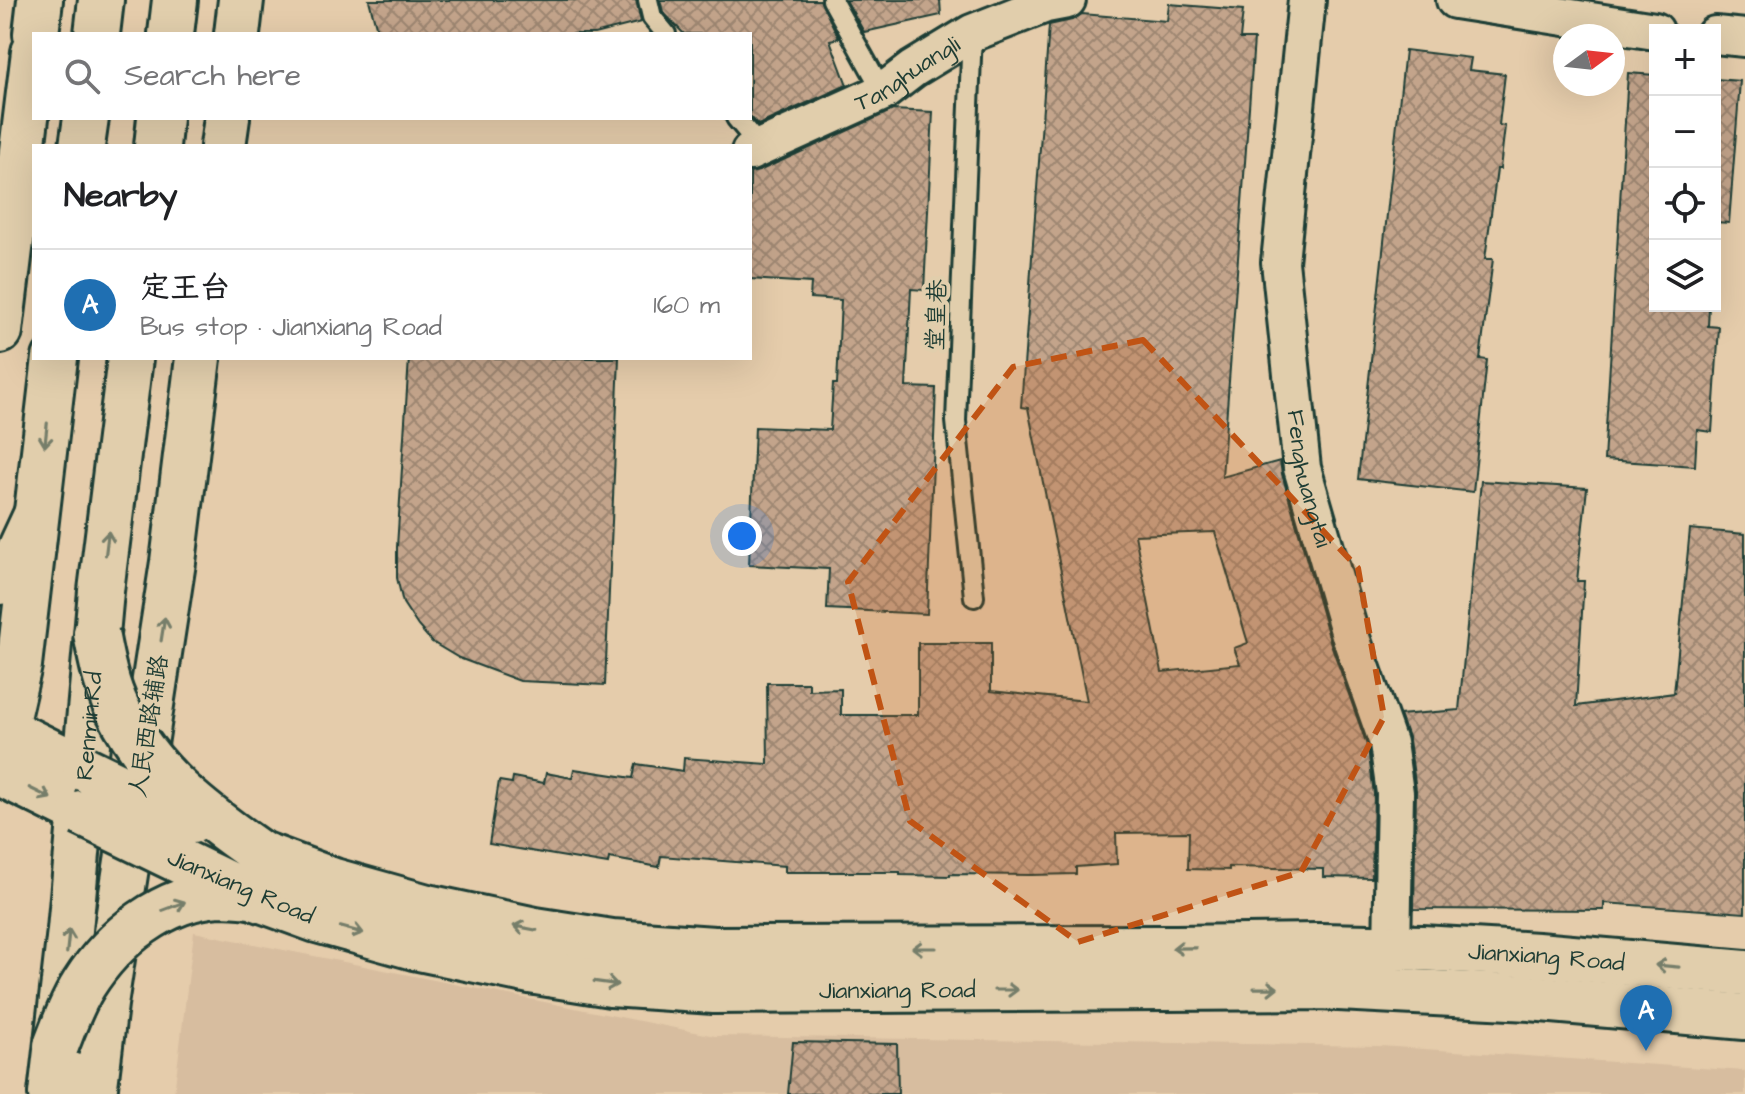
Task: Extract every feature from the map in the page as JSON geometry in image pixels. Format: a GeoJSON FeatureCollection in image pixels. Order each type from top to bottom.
{"type":"FeatureCollection","features":[{"type":"Feature","properties":{"kind":"main road"},"geometry":{"type":"LineString","coordinates":[[36,32],[40,0]]}},
{"type":"Feature","properties":{"kind":"main road"},"geometry":{"type":"LineString","coordinates":[[97,32],[101,0]]}},
{"type":"Feature","properties":{"kind":"main road"},"geometry":{"type":"LineString","coordinates":[[171,32],[175,0]]}},
{"type":"Feature","properties":{"kind":"main road"},"geometry":{"type":"LineString","coordinates":[[237,32],[241,0]]}},
{"type":"Feature","properties":{"kind":"main road"},"geometry":{"type":"LineString","coordinates":[[0,331],[10,173],[32,62]]}},
{"type":"Feature","properties":{"kind":"main road"},"geometry":{"type":"LineString","coordinates":[[82,144],[86,120]]}},
{"type":"Feature","properties":{"kind":"main road"},"geometry":{"type":"LineString","coordinates":[[157,144],[160,120]]}},
{"type":"Feature","properties":{"kind":"main road"},"geometry":{"type":"LineString","coordinates":[[223,144],[227,120]]}},
{"type":"Feature","properties":{"kind":"main road"},"geometry":{"type":"LineString","coordinates":[[1,735],[19,665],[55,360]]}},
{"type":"Feature","properties":{"kind":"main road","name":"Renmin.Rd"},"geometry":{"type":"LineString","coordinates":[[51,1094],[81,813],[96,633],[130,360]]}},
{"type":"Feature","properties":{"kind":"main road","name":"人民西路辅路"},"geometry":{"type":"LineString","coordinates":[[94,1094],[173,562],[198,360]]}},
{"type":"Feature","properties":{"kind":"main road"},"geometry":{"type":"LineString","coordinates":[[0,582],[17,556],[37,513]]}},
{"type":"Feature","properties":{"kind":"main road"},"geometry":{"type":"LineString","coordinates":[[96,633],[104,674],[117,709],[135,739],[179,792],[259,853]]}},
{"type":"Feature","properties":{"kind":"main road","name":"Jianxiang Road"},"geometry":{"type":"LineString","coordinates":[[1,735],[85,769],[259,853],[334,881],[427,907],[535,930],[612,942],[714,949],[1319,946],[1537,955],[1745,973]]}},
{"type":"Feature","properties":{"kind":"main road","name":"Jianxiang Road"},"geometry":{"type":"LineString","coordinates":[[0,773],[251,896],[317,920],[414,947],[611,984],[714,991],[1320,987],[1530,998],[1745,1017]]}},
{"type":"Feature","properties":{"kind":"main road"},"geometry":{"type":"LineString","coordinates":[[56,1046],[72,1006],[98,963],[138,926],[163,909],[193,899],[219,894],[251,896]]}},
{"type":"Feature","properties":{"kind":"street","name":"Tanghuangli"},"geometry":{"type":"LineString","coordinates":[[755,150],[883,92],[913,69],[972,33],[1046,4],[1067,0]]}},
{"type":"Feature","properties":{"kind":"street","name":"Fenghuangtai"},"geometry":{"type":"LineString","coordinates":[[1307,0],[1280,262],[1302,468],[1351,638],[1388,743],[1395,793],[1392,948]]}},
{"type":"Feature","properties":{"kind":"street"},"geometry":{"type":"LineString","coordinates":[[1455,0],[1649,30]]}},
{"type":"Feature","properties":{"kind":"street"},"geometry":{"type":"LineString","coordinates":[[1721,36],[1745,38]]}},
{"type":"Feature","properties":{"kind":"lane"},"geometry":{"type":"LineString","coordinates":[[648,0],[652,17],[664,32]]}},
{"type":"Feature","properties":{"kind":"lane"},"geometry":{"type":"LineString","coordinates":[[832,0],[883,92]]}},
{"type":"Feature","properties":{"kind":"lane","name":"堂皇巷"},"geometry":{"type":"LineString","coordinates":[[972,33],[956,421],[974,597]]}},
{"type":"Feature","properties":{"kind":"lane"},"geometry":{"type":"LineString","coordinates":[[737,120],[751,144]]}},
{"type":"Feature","properties":{"kind":"highlighted area"},"geometry":{"type":"Polygon","coordinates":[[[1143,340],[1358,568],[1384,717],[1301,872],[1078,942],[910,821],[848,582],[1013,367],[1143,340]]]}},
{"type":"Feature","properties":{"kind":"shaded area"},"geometry":{"type":"Polygon","coordinates":[[[194,932],[715,1036],[1380,1046],[1745,1071],[1745,1094],[174,1094],[194,932]]]}},
{"type":"Feature","properties":{"kind":"building"},"geometry":{"type":"Polygon","coordinates":[[[369,0],[636,0],[641,22],[602,32],[377,32],[369,0]]]}},
{"type":"Feature","properties":{"kind":"building"},"geometry":{"type":"Polygon","coordinates":[[[660,0],[820,0],[839,38],[830,40],[847,85],[758,125],[752,118],[752,32],[682,32],[663,12],[660,0]]]}},
{"type":"Feature","properties":{"kind":"building"},"geometry":{"type":"Polygon","coordinates":[[[846,0],[940,0],[941,15],[864,32],[846,0]]]}},
{"type":"Feature","properties":{"kind":"building"},"geometry":{"type":"Polygon","coordinates":[[[1169,4],[1243,10],[1240,39],[1254,39],[1222,477],[1280,461],[1331,644],[1368,748],[1374,794],[1372,878],[1323,877],[1323,869],[1188,869],[1189,832],[1116,833],[1117,864],[1076,867],[1076,874],[1031,875],[785,872],[785,866],[661,856],[659,867],[609,858],[608,864],[489,844],[499,781],[512,783],[513,777],[544,783],[546,773],[572,778],[574,769],[633,778],[636,764],[683,771],[684,758],[768,764],[767,683],[809,683],[809,690],[841,689],[841,715],[918,715],[918,643],[991,643],[991,691],[1087,701],[1028,408],[1021,407],[1049,25],[1072,20],[1082,14],[1167,21],[1169,4]],[[1215,532],[1135,535],[1162,672],[1240,664],[1234,648],[1248,643],[1215,532]]]}},
{"type":"Feature","properties":{"kind":"building"},"geometry":{"type":"Polygon","coordinates":[[[1405,50],[1471,58],[1469,70],[1505,74],[1499,125],[1505,126],[1485,259],[1493,259],[1480,359],[1487,360],[1473,492],[1358,479],[1405,50]]]}},
{"type":"Feature","properties":{"kind":"building"},"geometry":{"type":"Polygon","coordinates":[[[1628,73],[1649,75],[1649,312],[1709,312],[1708,326],[1719,327],[1712,432],[1697,430],[1695,466],[1604,460],[1628,73]]]}},
{"type":"Feature","properties":{"kind":"building"},"geometry":{"type":"Polygon","coordinates":[[[1721,79],[1740,81],[1729,223],[1721,222],[1721,79]]]}},
{"type":"Feature","properties":{"kind":"building"},"geometry":{"type":"Polygon","coordinates":[[[893,110],[933,112],[924,290],[911,289],[906,387],[936,388],[927,614],[827,609],[829,569],[749,565],[755,427],[830,430],[833,384],[837,384],[841,300],[810,298],[811,283],[752,279],[752,173],[893,110]]]}},
{"type":"Feature","properties":{"kind":"building"},"geometry":{"type":"Polygon","coordinates":[[[409,360],[619,360],[605,685],[520,681],[459,658],[432,642],[403,603],[397,578],[409,360]]]}},
{"type":"Feature","properties":{"kind":"building"},"geometry":{"type":"Polygon","coordinates":[[[1481,481],[1587,488],[1577,581],[1584,581],[1576,706],[1674,693],[1690,529],[1745,534],[1745,913],[1604,903],[1604,910],[1414,909],[1416,790],[1409,740],[1400,715],[1459,710],[1481,481]]]}},
{"type":"Feature","properties":{"kind":"building"},"geometry":{"type":"Polygon","coordinates":[[[793,1042],[897,1044],[898,1094],[788,1094],[793,1042]]]}},
{"type":"Feature","properties":{"kind":"place","name":"定王台"},"geometry":{"type":"Point","coordinates":[1646,1051]}}]}
